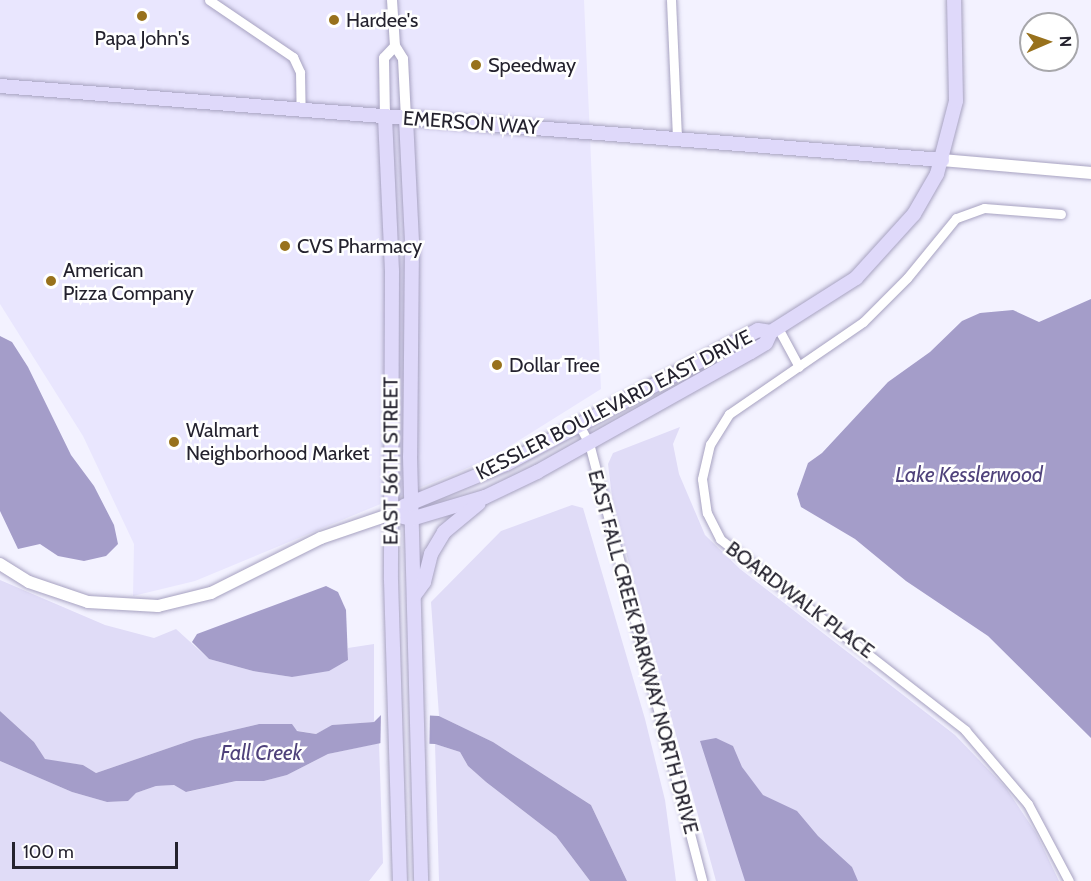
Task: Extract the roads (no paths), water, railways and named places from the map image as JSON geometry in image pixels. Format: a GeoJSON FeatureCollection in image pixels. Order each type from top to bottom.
{"type":"FeatureCollection","features":[{"type":"Feature","properties":{"kind":"main road","name":"KESSLER BOULEVARD EAST DRIVE"},"geometry":{"type":"LineString","coordinates":[[411,519],[484,497],[589,443],[766,343],[774,330],[826,300],[869,266],[918,209],[942,160],[957,87],[954,0]]}},
{"type":"Feature","properties":{"kind":"main road","name":"EMERSON WAY"},"geometry":{"type":"LineString","coordinates":[[0,86],[942,160]]}},
{"type":"Feature","properties":{"kind":"main road","name":"EAST 56TH STREET"},"geometry":{"type":"LineString","coordinates":[[385,117],[392,291],[391,514],[400,881]]}},
{"type":"Feature","properties":{"kind":"main road","name":"EAST 56TH STREET"},"geometry":{"type":"LineString","coordinates":[[406,118],[412,271],[411,519],[421,881]]}},
{"type":"Feature","properties":{"kind":"main road"},"geometry":{"type":"LineString","coordinates":[[942,160],[1091,173]]}},
{"type":"Feature","properties":{"kind":"main road","name":"KESSLER BOULEVARD EAST DRIVE"},"geometry":{"type":"LineString","coordinates":[[391,514],[411,501],[491,471],[758,330],[774,330]]}},
{"type":"Feature","properties":{"kind":"main road"},"geometry":{"type":"LineString","coordinates":[[414,596],[424,582],[431,554],[444,532],[484,497]]}},
{"type":"Feature","properties":{"kind":"main road"},"geometry":{"type":"LineString","coordinates":[[0,564],[29,582],[78,600],[103,605],[158,606],[212,593],[321,538],[391,514],[411,519]]}},
{"type":"Feature","properties":{"kind":"street"},"geometry":{"type":"LineString","coordinates":[[209,0],[293,57],[300,72],[301,111]]}},
{"type":"Feature","properties":{"kind":"street","name":"EAST 56TH STREET"},"geometry":{"type":"LineString","coordinates":[[392,0],[395,46],[403,59],[406,118]]}},
{"type":"Feature","properties":{"kind":"street"},"geometry":{"type":"LineString","coordinates":[[671,0],[677,138]]}},
{"type":"Feature","properties":{"kind":"street","name":"EAST 56TH STREET"},"geometry":{"type":"LineString","coordinates":[[385,117],[384,58],[395,46]]}},
{"type":"Feature","properties":{"kind":"street","name":"BOARDWALK PLACE"},"geometry":{"type":"LineString","coordinates":[[1061,214],[984,208],[960,215],[879,308],[799,367],[736,407],[715,435],[702,479],[712,525],[728,546],[914,686],[973,738],[1029,804],[1069,881]]}},
{"type":"Feature","properties":{"kind":"street","name":"KESSLER BOULEVARD EAST DRIVE"},"geometry":{"type":"LineString","coordinates":[[774,330],[799,367]]}},
{"type":"Feature","properties":{"kind":"street","name":"EAST FALL CREEK PARKWAY NORTH DRIVE"},"geometry":{"type":"LineString","coordinates":[[579,425],[589,443],[702,881]]}},
{"type":"Feature","properties":{"kind":"water","name":"Lake Kesslerwood"},"geometry":{"type":"Polygon","coordinates":[[[1091,299],[1091,738],[988,636],[906,581],[855,539],[801,507],[797,494],[808,463],[822,453],[888,382],[930,352],[962,321],[980,313],[1013,310],[1039,322],[1091,299]]]}},
{"type":"Feature","properties":{"kind":"water"},"geometry":{"type":"Polygon","coordinates":[[[0,336],[12,342],[28,367],[71,455],[94,486],[114,525],[118,544],[106,556],[84,561],[58,556],[40,544],[18,549],[0,511],[0,336]]]}},
{"type":"Feature","properties":{"kind":"water"},"geometry":{"type":"Polygon","coordinates":[[[326,586],[338,592],[346,610],[348,660],[329,671],[292,677],[253,671],[209,659],[192,642],[197,634],[326,586]]]}},
{"type":"Feature","properties":{"kind":"water","name":"Fall Creek"},"geometry":{"type":"Polygon","coordinates":[[[0,711],[34,742],[45,759],[83,765],[96,773],[195,739],[259,724],[292,724],[297,731],[316,734],[332,725],[374,722],[383,713],[439,716],[493,742],[591,805],[627,881],[590,881],[556,836],[486,782],[468,766],[460,752],[435,744],[386,742],[328,754],[287,775],[264,781],[236,781],[186,792],[174,785],[156,786],[136,793],[128,801],[107,802],[72,792],[0,761],[0,711]]]}},
{"type":"Feature","properties":{"kind":"water"},"geometry":{"type":"Polygon","coordinates":[[[716,738],[733,746],[742,767],[763,795],[797,811],[818,836],[852,867],[858,881],[745,881],[700,741],[716,738]]]}},
{"type":"Feature","properties":{"kind":"place","name":"Papa John's"},"geometry":{"type":"Point","coordinates":[142,16]}},
{"type":"Feature","properties":{"kind":"place","name":"Hardee's"},"geometry":{"type":"Point","coordinates":[334,20]}},
{"type":"Feature","properties":{"kind":"place","name":"Speedway"},"geometry":{"type":"Point","coordinates":[476,65]}},
{"type":"Feature","properties":{"kind":"place","name":"CVS Pharmacy"},"geometry":{"type":"Point","coordinates":[285,246]}},
{"type":"Feature","properties":{"kind":"place","name":"American Pizza Company"},"geometry":{"type":"Point","coordinates":[51,281]}},
{"type":"Feature","properties":{"kind":"place","name":"Dollar Tree"},"geometry":{"type":"Point","coordinates":[497,365]}},
{"type":"Feature","properties":{"kind":"place","name":"Walmart Neighborhood Market"},"geometry":{"type":"Point","coordinates":[174,442]}}]}
